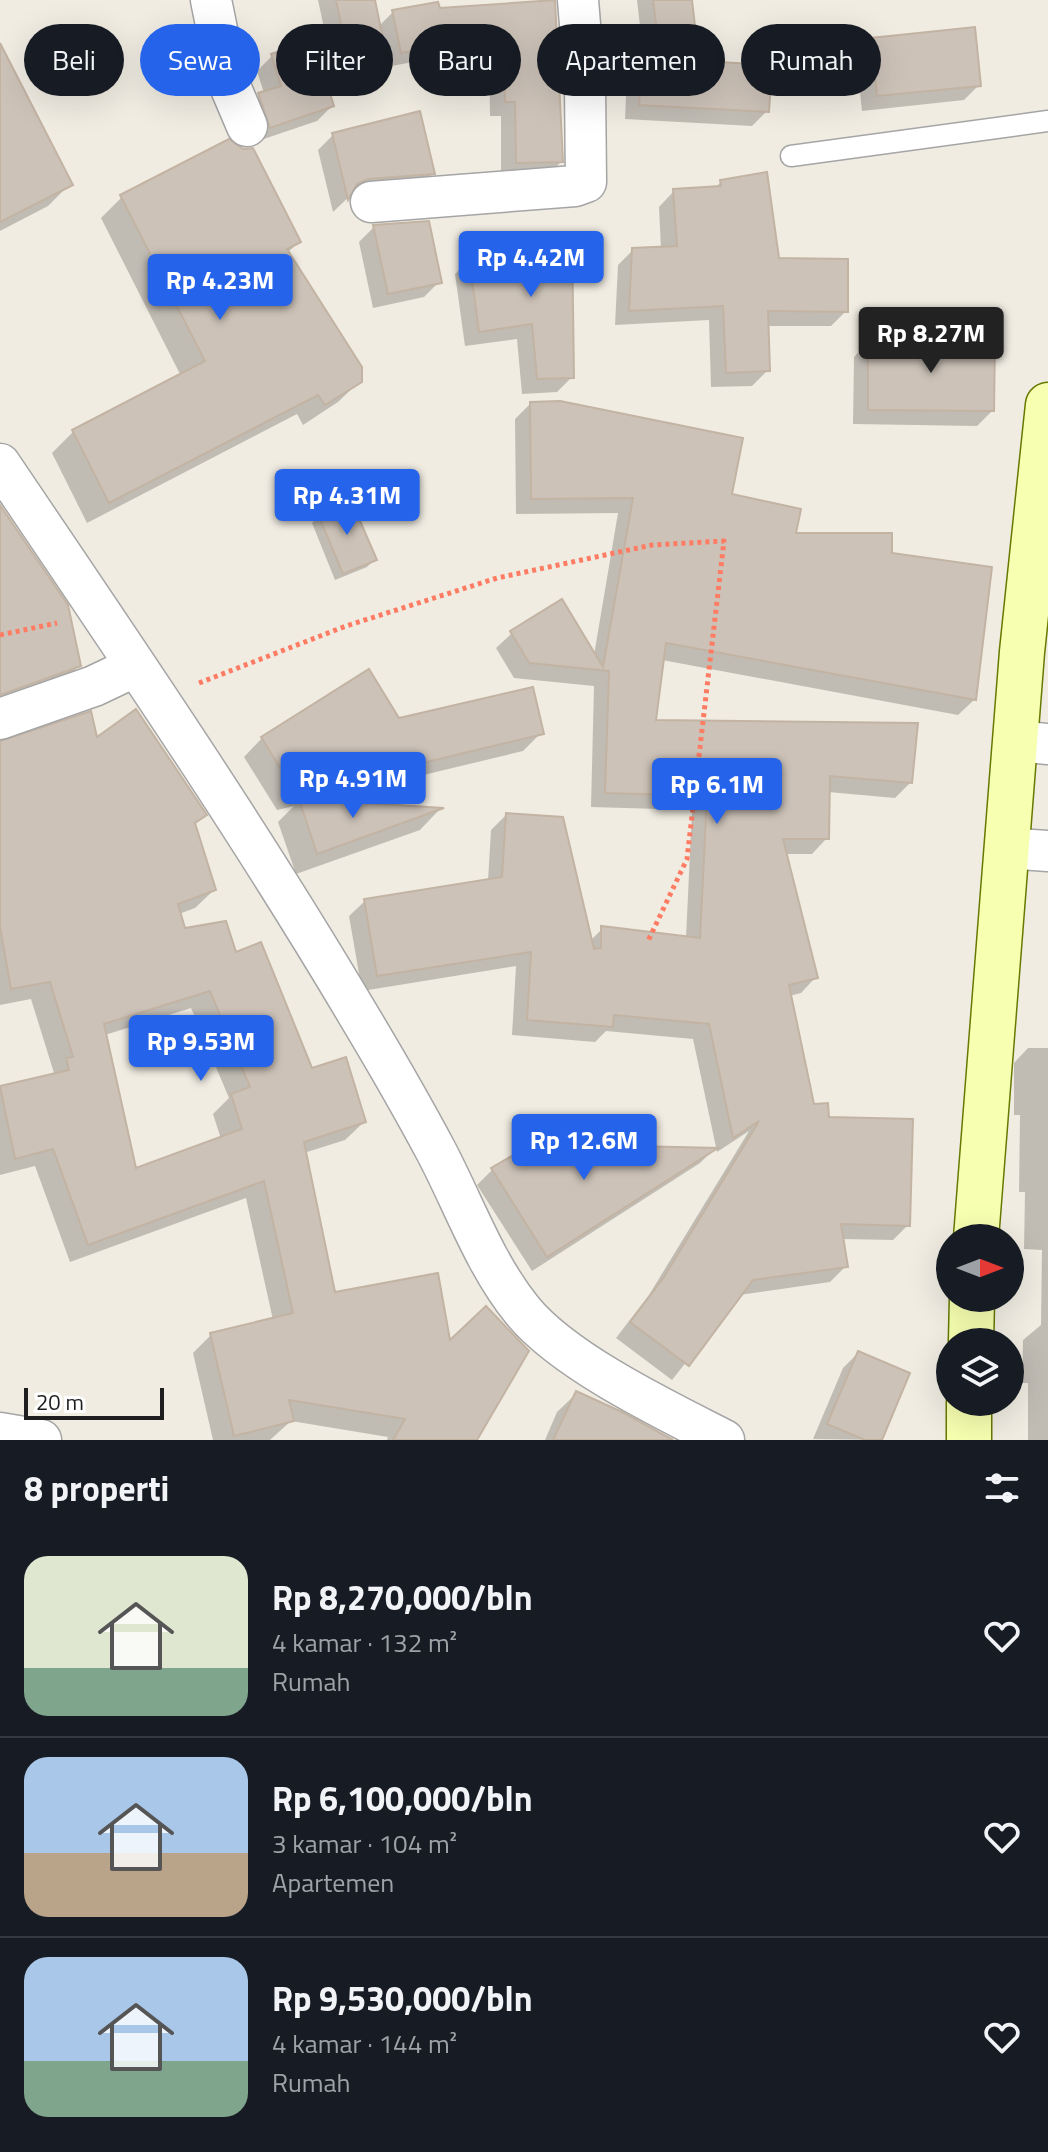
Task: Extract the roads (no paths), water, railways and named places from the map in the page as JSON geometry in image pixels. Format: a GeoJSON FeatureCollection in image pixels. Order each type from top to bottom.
{"type":"FeatureCollection","features":[{"type":"Feature","properties":{"kind":"street"},"geometry":{"type":"LineString","coordinates":[[211,0],[227,79],[247,126]]}},
{"type":"Feature","properties":{"kind":"street"},"geometry":{"type":"LineString","coordinates":[[371,202],[575,186],[586,182],[585,86],[578,0]]}},
{"type":"Feature","properties":{"kind":"street"},"geometry":{"type":"LineString","coordinates":[[978,1224],[1027,849],[1048,405]]}},
{"type":"Feature","properties":{"kind":"street"},"geometry":{"type":"LineString","coordinates":[[0,464],[252,838],[436,1152],[498,1274],[522,1310],[560,1345],[674,1414],[724,1440]]}},
{"type":"Feature","properties":{"kind":"street"},"geometry":{"type":"LineString","coordinates":[[0,719],[94,686],[134,667]]}},
{"type":"Feature","properties":{"kind":"street"},"geometry":{"type":"LineString","coordinates":[[969,1416],[969,1440]]}},
{"type":"Feature","properties":{"kind":"street"},"geometry":{"type":"LineString","coordinates":[[0,1433],[41,1440]]}},
{"type":"Feature","properties":{"kind":"lane"},"geometry":{"type":"LineString","coordinates":[[791,156],[1048,121]]}}]}
